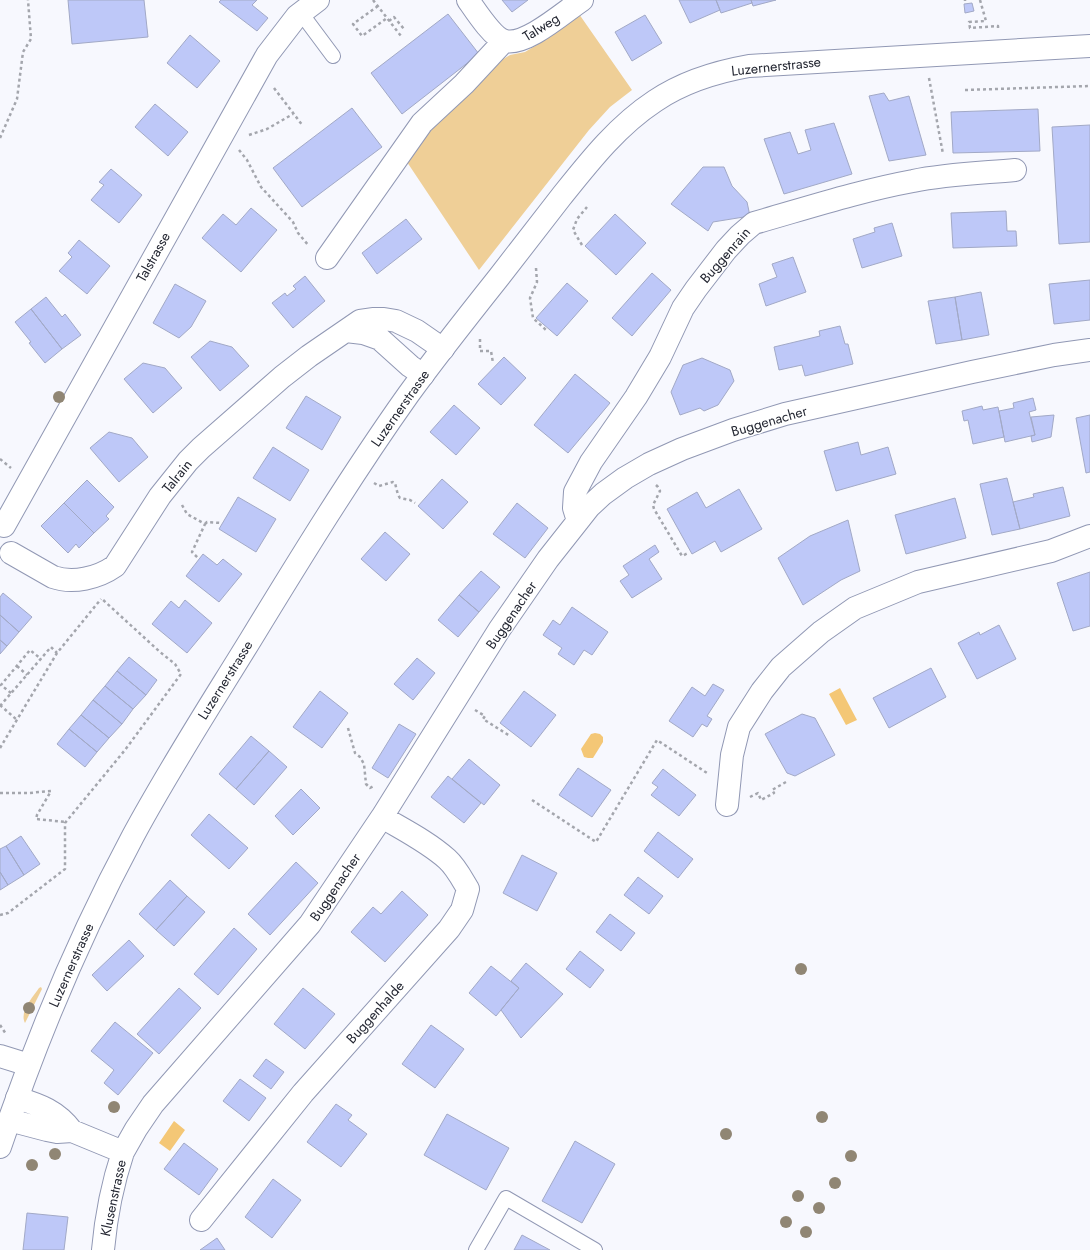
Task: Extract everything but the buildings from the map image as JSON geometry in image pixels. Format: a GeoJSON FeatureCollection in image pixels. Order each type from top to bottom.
{"type":"FeatureCollection","features":[{"type":"Feature","properties":{"kind":"street","name":"Talstrasse"},"geometry":{"type":"LineString","coordinates":[[2,526],[256,73],[267,55],[297,16],[318,0]]}},
{"type":"Feature","properties":{"kind":"street","name":"Talweg"},"geometry":{"type":"LineString","coordinates":[[468,0],[492,32],[504,40],[518,41],[532,35],[582,0]]}},
{"type":"Feature","properties":{"kind":"street"},"geometry":{"type":"LineString","coordinates":[[320,254],[422,122],[464,84],[504,40]]}},
{"type":"Feature","properties":{"kind":"street","name":"Luzernerstrasse"},"geometry":{"type":"LineString","coordinates":[[0,1146],[29,1065],[60,989],[93,915],[132,838],[165,779],[312,540],[357,470],[423,375],[602,147],[636,115],[655,101],[677,88],[699,78],[723,71],[764,64],[1090,46]]}},
{"type":"Feature","properties":{"kind":"street","name":"Buggenrain"},"geometry":{"type":"LineString","coordinates":[[578,521],[574,508],[574,492],[591,462],[636,397],[660,357],[683,308],[726,250],[754,223],[876,188],[914,180],[1015,170]]}},
{"type":"Feature","properties":{"kind":"street","name":"Talrain"},"geometry":{"type":"LineString","coordinates":[[6,556],[61,580],[94,577],[107,572],[115,566],[165,490],[188,461],[201,448],[245,408],[309,356],[360,321],[384,319],[396,321],[417,331],[443,349]]}},
{"type":"Feature","properties":{"kind":"street"},"geometry":{"type":"LineString","coordinates":[[346,331],[364,333],[380,339],[410,366],[423,375]]}},
{"type":"Feature","properties":{"kind":"street","name":"Buggenacher"},"geometry":{"type":"LineString","coordinates":[[123,1152],[153,1104],[310,924],[382,817],[499,630],[548,559],[589,507],[602,494],[649,464],[682,449],[733,430],[785,414],[1054,355],[1090,350]]}},
{"type":"Feature","properties":{"kind":"street"},"geometry":{"type":"LineString","coordinates":[[2,526],[9,529],[13,534],[15,541],[14,547],[6,556]]}},
{"type":"Feature","properties":{"kind":"street"},"geometry":{"type":"LineString","coordinates":[[727,805],[732,755],[739,727],[762,692],[781,667],[821,632],[855,608],[918,582],[1051,551],[1090,536]]}},
{"type":"Feature","properties":{"kind":"street","name":"Buggenhalde"},"geometry":{"type":"LineString","coordinates":[[201,1220],[304,1093],[449,929],[462,910],[468,889],[448,859],[382,817]]}},
{"type":"Feature","properties":{"kind":"street"},"geometry":{"type":"LineString","coordinates":[[0,1056],[29,1065]]}},
{"type":"Feature","properties":{"kind":"street","name":"Klusenstrasse"},"geometry":{"type":"LineString","coordinates":[[17,1098],[31,1102],[53,1112],[64,1120],[72,1131]]}},
{"type":"Feature","properties":{"kind":"street","name":"Klusenstrasse"},"geometry":{"type":"LineString","coordinates":[[9,1120],[57,1132],[72,1131],[123,1152],[115,1174],[106,1215],[103,1250]]}},
{"type":"Feature","properties":{"kind":"lane"},"geometry":{"type":"LineString","coordinates":[[301,13],[333,56]]}},
{"type":"Feature","properties":{"kind":"lane"},"geometry":{"type":"LineString","coordinates":[[476,1250],[506,1198],[595,1250]]}},
{"type":"Feature","properties":{"kind":"path"},"geometry":{"type":"LineString","coordinates":[[0,138],[17,99],[23,52],[32,39],[28,0]]}},
{"type":"Feature","properties":{"kind":"path"},"geometry":{"type":"LineString","coordinates":[[373,0],[401,36]]}},
{"type":"Feature","properties":{"kind":"path"},"geometry":{"type":"LineString","coordinates":[[980,0],[986,20],[969,22],[970,28],[998,26],[998,30]]}},
{"type":"Feature","properties":{"kind":"path"},"geometry":{"type":"LineString","coordinates":[[378,6],[353,24],[362,36],[387,18]]}},
{"type":"Feature","properties":{"kind":"path"},"geometry":{"type":"LineString","coordinates":[[389,21],[394,17],[404,29]]}},
{"type":"Feature","properties":{"kind":"path"},"geometry":{"type":"LineString","coordinates":[[928,71],[947,176]]}},
{"type":"Feature","properties":{"kind":"path"},"geometry":{"type":"LineString","coordinates":[[256,73],[267,80],[303,126]]}},
{"type":"Feature","properties":{"kind":"path"},"geometry":{"type":"LineString","coordinates":[[965,90],[1090,86]]}},
{"type":"Feature","properties":{"kind":"path"},"geometry":{"type":"LineString","coordinates":[[223,132],[247,136],[267,128],[293,114]]}},
{"type":"Feature","properties":{"kind":"path"},"geometry":{"type":"LineString","coordinates":[[223,132],[247,160],[261,187],[293,222],[298,233],[320,254]]}},
{"type":"Feature","properties":{"kind":"path"},"geometry":{"type":"LineString","coordinates":[[582,245],[573,230],[577,219],[587,207]]}},
{"type":"Feature","properties":{"kind":"path"},"geometry":{"type":"LineString","coordinates":[[540,263],[535,269],[537,282],[530,298],[533,318],[546,330]]}},
{"type":"Feature","properties":{"kind":"path"},"geometry":{"type":"LineString","coordinates":[[484,333],[480,338],[480,352],[492,351],[493,363]]}},
{"type":"Feature","properties":{"kind":"path"},"geometry":{"type":"LineString","coordinates":[[630,475],[638,489],[653,484],[658,487],[660,492],[653,504],[654,510],[682,556],[688,553]]}},
{"type":"Feature","properties":{"kind":"path"},"geometry":{"type":"LineString","coordinates":[[372,481],[379,486],[393,482],[395,483],[400,498],[410,500],[415,503]]}},
{"type":"Feature","properties":{"kind":"path"},"geometry":{"type":"LineString","coordinates":[[165,490],[180,502],[187,514],[205,524]]}},
{"type":"Feature","properties":{"kind":"path"},"geometry":{"type":"LineString","coordinates":[[198,558],[192,552],[205,524],[207,522],[221,523]]}},
{"type":"Feature","properties":{"kind":"path"},"geometry":{"type":"LineString","coordinates":[[0,915],[8,913],[66,869],[66,822],[125,750],[181,674],[175,664],[98,596]]}},
{"type":"Feature","properties":{"kind":"path"},"geometry":{"type":"LineString","coordinates":[[0,748],[57,653],[102,598]]}},
{"type":"Feature","properties":{"kind":"path"},"geometry":{"type":"LineString","coordinates":[[17,720],[0,706],[51,648],[57,653]]}},
{"type":"Feature","properties":{"kind":"path"},"geometry":{"type":"LineString","coordinates":[[11,693],[1,684],[30,650],[40,659]]}},
{"type":"Feature","properties":{"kind":"path"},"geometry":{"type":"LineString","coordinates":[[17,666],[27,675]]}},
{"type":"Feature","properties":{"kind":"path"},"geometry":{"type":"LineString","coordinates":[[470,716],[475,710],[485,716],[483,719],[510,736]]}},
{"type":"Feature","properties":{"kind":"path"},"geometry":{"type":"LineString","coordinates":[[348,728],[355,753],[364,764],[367,786],[370,788],[385,781],[400,788]]}},
{"type":"Feature","properties":{"kind":"path"},"geometry":{"type":"LineString","coordinates":[[532,800],[596,842],[657,740],[712,776]]}},
{"type":"Feature","properties":{"kind":"path"},"geometry":{"type":"LineString","coordinates":[[765,798],[774,793],[772,790],[786,782]]}},
{"type":"Feature","properties":{"kind":"path"},"geometry":{"type":"LineString","coordinates":[[0,793],[29,794],[51,791],[36,819],[66,822]]}},
{"type":"Feature","properties":{"kind":"path"},"geometry":{"type":"LineString","coordinates":[[0,1025],[8,1036]]}},
{"type":"Feature","properties":{"kind":"shaded area"},"geometry":{"type":"Polygon","coordinates":[[[579,14],[632,90],[610,107],[589,130],[479,270],[403,156],[500,61],[510,55],[525,52],[540,43],[579,14]]]}},
{"type":"Feature","properties":{"kind":"shaded area"},"geometry":{"type":"Polygon","coordinates":[[[840,688],[857,720],[846,725],[829,694],[840,688]]]}},
{"type":"Feature","properties":{"kind":"shaded area"},"geometry":{"type":"Polygon","coordinates":[[[591,734],[600,734],[603,737],[603,742],[593,758],[584,757],[581,749],[591,734]]]}},
{"type":"Feature","properties":{"kind":"shaded area"},"geometry":{"type":"Polygon","coordinates":[[[41,987],[42,989],[25,1023],[25,1009],[41,987]]]}},
{"type":"Feature","properties":{"kind":"shaded area"},"geometry":{"type":"Polygon","coordinates":[[[174,1121],[185,1130],[170,1151],[159,1143],[174,1121]]]}}]}
